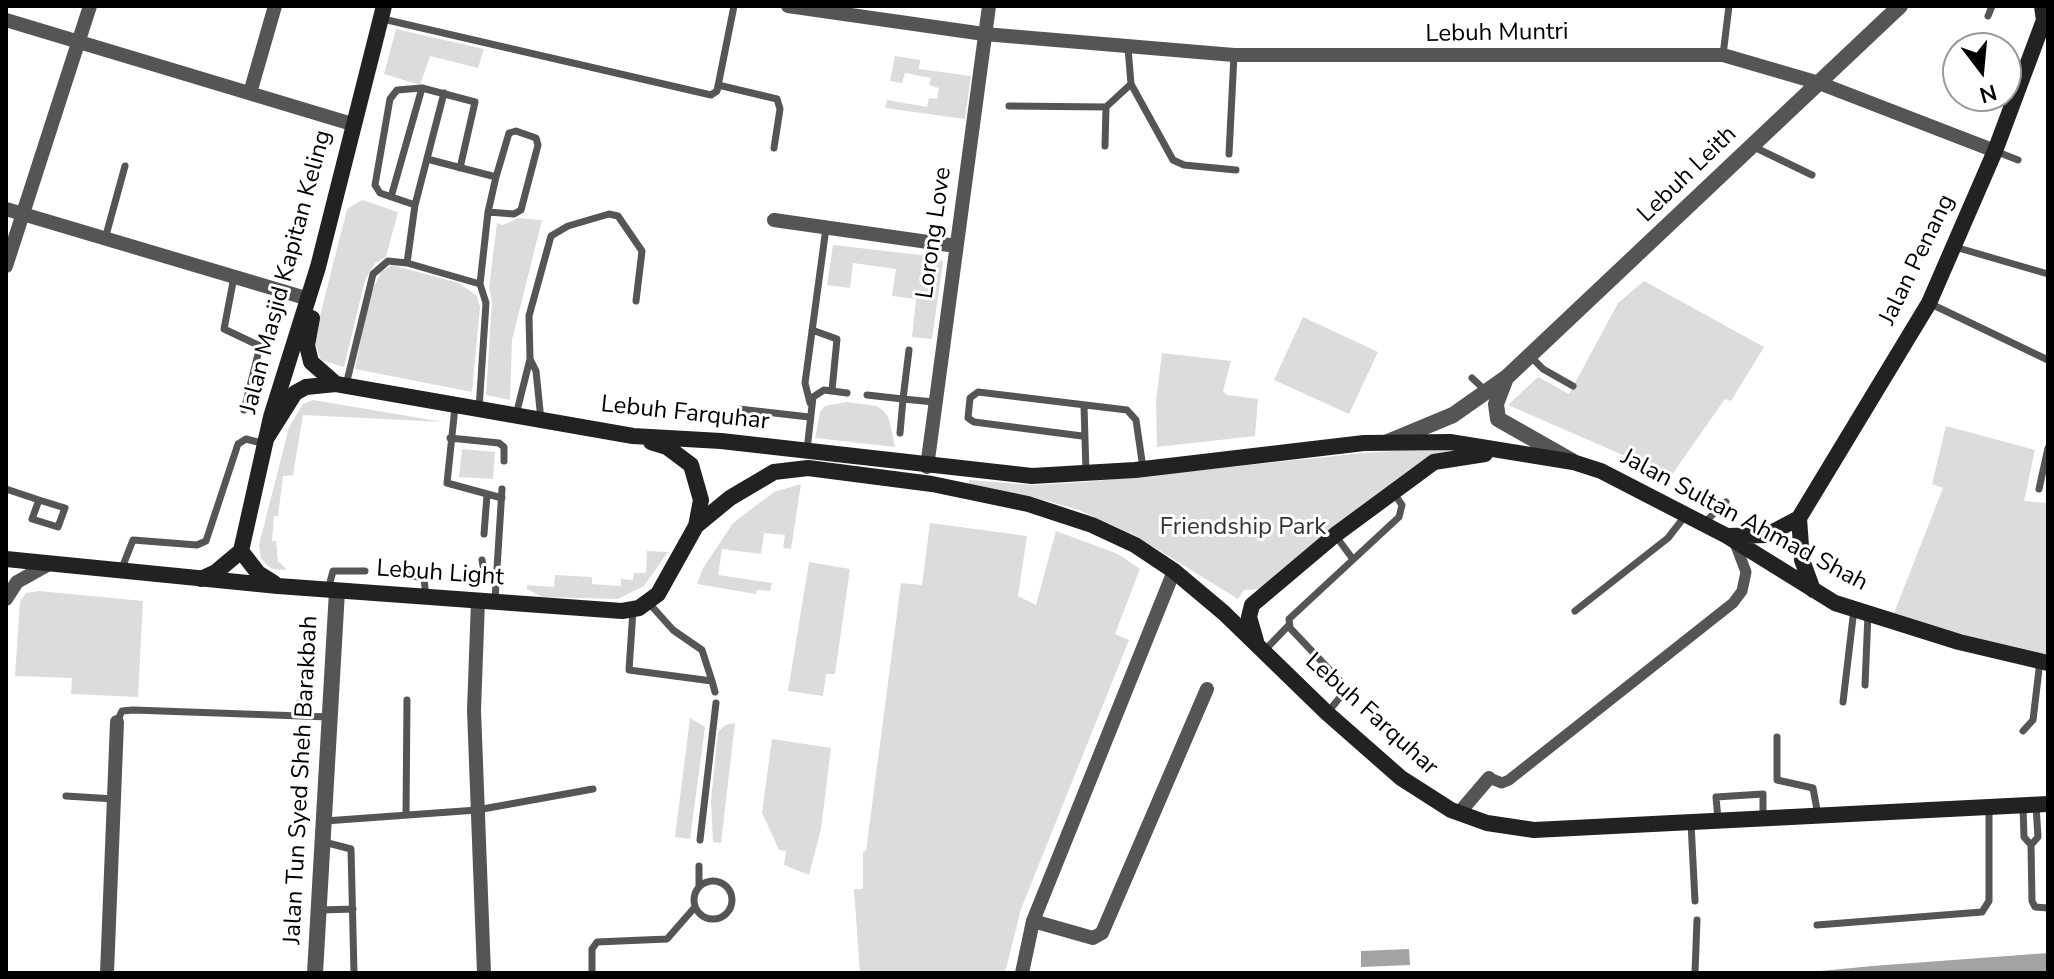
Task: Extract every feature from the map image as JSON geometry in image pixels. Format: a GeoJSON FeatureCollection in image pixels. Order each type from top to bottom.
{"type":"FeatureCollection","features":[{"type":"Feature","properties":{"kind":"main road","name":"Jalan Masjid Kapitan Keling"},"geometry":{"type":"LineString","coordinates":[[241,551],[266,441],[309,299],[382,12]]}},
{"type":"Feature","properties":{"kind":"main road","name":"Jalan Penang"},"geometry":{"type":"LineString","coordinates":[[1799,518],[1929,303],[1995,151],[2045,12]]}},
{"type":"Feature","properties":{"kind":"main road"},"geometry":{"type":"LineString","coordinates":[[309,299],[312,318],[308,354],[315,368],[341,384]]}},
{"type":"Feature","properties":{"kind":"main road","name":"Lebuh Farquhar"},"geometry":{"type":"LineString","coordinates":[[266,441],[295,393],[306,387],[341,384],[516,418],[808,460],[1050,510],[1135,545],[1174,571],[1261,646],[1327,713],[1401,778],[1459,813],[1487,823],[1534,830],[2036,804]]}},
{"type":"Feature","properties":{"kind":"main road"},"geometry":{"type":"LineString","coordinates":[[633,436],[667,447],[691,465],[701,500],[696,526],[658,594],[640,606]]}},
{"type":"Feature","properties":{"kind":"main road","name":"Jalan Sultan Ahmad Shah"},"geometry":{"type":"LineString","coordinates":[[1032,476],[1143,469],[1388,442],[1450,442],[1573,462],[1628,483],[1703,523],[1813,591],[1861,612],[2044,662]]}},
{"type":"Feature","properties":{"kind":"main road"},"geometry":{"type":"LineString","coordinates":[[1261,646],[1249,617],[1252,605],[1335,535],[1434,462],[1511,452]]}},
{"type":"Feature","properties":{"kind":"main road"},"geometry":{"type":"LineString","coordinates":[[696,526],[761,477],[808,460]]}},
{"type":"Feature","properties":{"kind":"main road","name":"Lebuh Farquhar"},"geometry":{"type":"LineString","coordinates":[[808,460],[1032,476]]}},
{"type":"Feature","properties":{"kind":"main road"},"geometry":{"type":"LineString","coordinates":[[1731,540],[1767,535],[1799,518],[1802,560],[1813,591]]}},
{"type":"Feature","properties":{"kind":"main road"},"geometry":{"type":"LineString","coordinates":[[199,579],[216,572],[241,551],[258,573],[278,586]]}},
{"type":"Feature","properties":{"kind":"main road","name":"Lebuh Light"},"geometry":{"type":"LineString","coordinates":[[6,559],[199,579],[602,612],[640,606]]}},
{"type":"Feature","properties":{"kind":"street"},"geometry":{"type":"LineString","coordinates":[[6,266],[90,6]]}},
{"type":"Feature","properties":{"kind":"street"},"geometry":{"type":"LineString","coordinates":[[250,93],[275,6]]}},
{"type":"Feature","properties":{"kind":"street","name":"Lebuh Muntri"},"geometry":{"type":"LineString","coordinates":[[788,6],[881,13],[984,34],[1234,55],[1723,55],[1819,83],[1995,151]]}},
{"type":"Feature","properties":{"kind":"street","name":"Lorong Love"},"geometry":{"type":"LineString","coordinates":[[927,467],[989,6]]}},
{"type":"Feature","properties":{"kind":"street","name":"Lebuh Leith"},"geometry":{"type":"LineString","coordinates":[[1388,442],[1453,415],[1507,377],[1900,6]]}},
{"type":"Feature","properties":{"kind":"street"},"geometry":{"type":"LineString","coordinates":[[6,20],[352,124]]}},
{"type":"Feature","properties":{"kind":"street"},"geometry":{"type":"LineString","coordinates":[[6,209],[309,299]]}},
{"type":"Feature","properties":{"kind":"street"},"geometry":{"type":"LineString","coordinates":[[774,220],[956,246]]}},
{"type":"Feature","properties":{"kind":"street"},"geometry":{"type":"LineString","coordinates":[[1507,377],[1496,404],[1498,419],[1573,462]]}},
{"type":"Feature","properties":{"kind":"street"},"geometry":{"type":"LineString","coordinates":[[1459,813],[1489,778],[1502,783],[1509,780],[1733,603],[1742,591],[1746,572],[1731,540]]}},
{"type":"Feature","properties":{"kind":"street"},"geometry":{"type":"LineString","coordinates":[[6,599],[17,582],[51,563]]}},
{"type":"Feature","properties":{"kind":"street"},"geometry":{"type":"LineString","coordinates":[[1022,973],[1033,921],[1174,571]]}},
{"type":"Feature","properties":{"kind":"street","name":"Jalan Tun Syed Sheh Barakbah"},"geometry":{"type":"LineString","coordinates":[[315,973],[329,717],[332,590]]}},
{"type":"Feature","properties":{"kind":"street"},"geometry":{"type":"LineString","coordinates":[[484,973],[474,710],[486,602]]}},
{"type":"Feature","properties":{"kind":"street"},"geometry":{"type":"LineString","coordinates":[[1033,921],[1093,938],[1102,933],[1207,689]]}},
{"type":"Feature","properties":{"kind":"street"},"geometry":{"type":"LineString","coordinates":[[107,973],[117,722]]}},
{"type":"Feature","properties":{"kind":"lane"},"geometry":{"type":"LineString","coordinates":[[382,12],[708,95],[716,94],[734,6]]}},
{"type":"Feature","properties":{"kind":"lane"},"geometry":{"type":"LineString","coordinates":[[1723,55],[1729,6]]}},
{"type":"Feature","properties":{"kind":"lane"},"geometry":{"type":"LineString","coordinates":[[1988,16],[1992,6]]}},
{"type":"Feature","properties":{"kind":"lane"},"geometry":{"type":"LineString","coordinates":[[1128,48],[1131,84],[1173,160],[1184,165],[1236,170]]}},
{"type":"Feature","properties":{"kind":"lane"},"geometry":{"type":"LineString","coordinates":[[1229,154],[1234,55]]}},
{"type":"Feature","properties":{"kind":"lane"},"geometry":{"type":"LineString","coordinates":[[1009,106],[1106,107],[1131,84]]}},
{"type":"Feature","properties":{"kind":"lane"},"geometry":{"type":"LineString","coordinates":[[718,85],[777,99],[780,109],[774,148]]}},
{"type":"Feature","properties":{"kind":"lane"},"geometry":{"type":"LineString","coordinates":[[415,205],[380,193],[375,185],[390,99],[403,88],[422,88],[472,100],[476,106],[460,168]]}},
{"type":"Feature","properties":{"kind":"lane"},"geometry":{"type":"LineString","coordinates":[[391,197],[422,88]]}},
{"type":"Feature","properties":{"kind":"lane"},"geometry":{"type":"LineString","coordinates":[[407,263],[415,205],[444,93]]}},
{"type":"Feature","properties":{"kind":"lane"},"geometry":{"type":"LineString","coordinates":[[1105,146],[1106,107]]}},
{"type":"Feature","properties":{"kind":"lane"},"geometry":{"type":"LineString","coordinates":[[478,411],[486,303],[480,284],[488,212],[509,133],[516,131],[536,138],[538,145],[521,210],[514,214],[488,212]]}},
{"type":"Feature","properties":{"kind":"lane"},"geometry":{"type":"LineString","coordinates":[[1752,146],[1812,175]]}},
{"type":"Feature","properties":{"kind":"lane"},"geometry":{"type":"LineString","coordinates":[[1995,151],[2018,160]]}},
{"type":"Feature","properties":{"kind":"lane"},"geometry":{"type":"LineString","coordinates":[[427,159],[496,177]]}},
{"type":"Feature","properties":{"kind":"lane"},"geometry":{"type":"LineString","coordinates":[[105,239],[125,166]]}},
{"type":"Feature","properties":{"kind":"lane"},"geometry":{"type":"LineString","coordinates":[[516,418],[530,359],[529,316],[547,243],[557,231],[609,214],[618,216],[644,257],[636,301]]}},
{"type":"Feature","properties":{"kind":"lane"},"geometry":{"type":"LineString","coordinates":[[808,460],[810,403],[805,383],[826,228]]}},
{"type":"Feature","properties":{"kind":"lane"},"geometry":{"type":"LineString","coordinates":[[1953,246],[2048,274]]}},
{"type":"Feature","properties":{"kind":"lane"},"geometry":{"type":"LineString","coordinates":[[341,384],[373,274],[388,261],[407,263],[480,284]]}},
{"type":"Feature","properties":{"kind":"lane"},"geometry":{"type":"LineString","coordinates":[[234,277],[224,329],[260,346],[244,410]]}},
{"type":"Feature","properties":{"kind":"lane"},"geometry":{"type":"LineString","coordinates":[[1929,303],[2048,360]]}},
{"type":"Feature","properties":{"kind":"lane"},"geometry":{"type":"LineString","coordinates":[[812,330],[837,339],[832,390]]}},
{"type":"Feature","properties":{"kind":"lane"},"geometry":{"type":"LineString","coordinates":[[900,433],[909,350]]}},
{"type":"Feature","properties":{"kind":"lane"},"geometry":{"type":"LineString","coordinates":[[1530,356],[1543,369],[1573,386]]}},
{"type":"Feature","properties":{"kind":"lane"},"geometry":{"type":"LineString","coordinates":[[530,359],[536,371],[541,422]]}},
{"type":"Feature","properties":{"kind":"lane"},"geometry":{"type":"LineString","coordinates":[[1472,378],[1486,391]]}},
{"type":"Feature","properties":{"kind":"lane"},"geometry":{"type":"LineString","coordinates":[[810,403],[818,392],[832,390],[847,393]]}},
{"type":"Feature","properties":{"kind":"lane"},"geometry":{"type":"LineString","coordinates":[[1082,436],[974,422],[968,414],[970,398],[978,392],[1133,413],[1143,469]]}},
{"type":"Feature","properties":{"kind":"lane"},"geometry":{"type":"LineString","coordinates":[[867,395],[934,402]]}},
{"type":"Feature","properties":{"kind":"lane"},"geometry":{"type":"LineString","coordinates":[[1084,406],[1082,436],[1086,473]]}},
{"type":"Feature","properties":{"kind":"lane"},"geometry":{"type":"LineString","coordinates":[[455,407],[447,483],[502,498]]}},
{"type":"Feature","properties":{"kind":"lane"},"geometry":{"type":"LineString","coordinates":[[739,409],[809,417]]}},
{"type":"Feature","properties":{"kind":"lane"},"geometry":{"type":"LineString","coordinates":[[450,438],[499,443],[504,447],[504,461]]}},
{"type":"Feature","properties":{"kind":"lane"},"geometry":{"type":"LineString","coordinates":[[121,570],[133,540],[197,545],[206,541],[238,444],[246,439],[266,441]]}},
{"type":"Feature","properties":{"kind":"lane"},"geometry":{"type":"LineString","coordinates":[[2039,489],[2048,448]]}},
{"type":"Feature","properties":{"kind":"lane"},"geometry":{"type":"LineString","coordinates":[[6,489],[65,508],[58,527],[32,519],[39,500]]}},
{"type":"Feature","properties":{"kind":"lane"},"geometry":{"type":"LineString","coordinates":[[486,602],[495,578],[502,489]]}},
{"type":"Feature","properties":{"kind":"lane"},"geometry":{"type":"LineString","coordinates":[[1327,713],[1341,696],[1343,684],[1289,625],[1289,619],[1402,513],[1402,505],[1393,492]]}},
{"type":"Feature","properties":{"kind":"lane"},"geometry":{"type":"LineString","coordinates":[[484,534],[487,495]]}},
{"type":"Feature","properties":{"kind":"lane"},"geometry":{"type":"LineString","coordinates":[[1703,523],[1726,502]]}},
{"type":"Feature","properties":{"kind":"lane"},"geometry":{"type":"LineString","coordinates":[[1575,611],[1668,538],[1687,514]]}},
{"type":"Feature","properties":{"kind":"lane"},"geometry":{"type":"LineString","coordinates":[[1335,535],[1352,558]]}},
{"type":"Feature","properties":{"kind":"lane"},"geometry":{"type":"LineString","coordinates":[[482,560],[482,569],[495,578]]}},
{"type":"Feature","properties":{"kind":"lane"},"geometry":{"type":"LineString","coordinates":[[332,590],[333,571],[365,571]]}},
{"type":"Feature","properties":{"kind":"lane"},"geometry":{"type":"LineString","coordinates":[[395,573],[424,578],[426,597]]}},
{"type":"Feature","properties":{"kind":"lane"},"geometry":{"type":"LineString","coordinates":[[712,681],[629,670],[640,606],[700,647],[712,681],[715,692]]}},
{"type":"Feature","properties":{"kind":"lane"},"geometry":{"type":"LineString","coordinates":[[1861,612],[1865,685]]}},
{"type":"Feature","properties":{"kind":"lane"},"geometry":{"type":"LineString","coordinates":[[1843,702],[1861,612]]}},
{"type":"Feature","properties":{"kind":"lane"},"geometry":{"type":"LineString","coordinates":[[1261,646],[1289,625]]}},
{"type":"Feature","properties":{"kind":"lane"},"geometry":{"type":"LineString","coordinates":[[2023,731],[2033,720],[2044,662]]}},
{"type":"Feature","properties":{"kind":"lane"},"geometry":{"type":"LineString","coordinates":[[406,815],[407,700]]}},
{"type":"Feature","properties":{"kind":"lane"},"geometry":{"type":"LineString","coordinates":[[299,703],[307,716]]}},
{"type":"Feature","properties":{"kind":"lane"},"geometry":{"type":"LineString","coordinates":[[700,840],[716,703]]}},
{"type":"Feature","properties":{"kind":"lane"},"geometry":{"type":"LineString","coordinates":[[117,722],[119,713],[125,710],[329,717]]}},
{"type":"Feature","properties":{"kind":"lane"},"geometry":{"type":"LineString","coordinates":[[1777,737],[1777,780],[1816,790],[1818,815]]}},
{"type":"Feature","properties":{"kind":"lane"},"geometry":{"type":"LineString","coordinates":[[324,821],[477,810],[593,789]]}},
{"type":"Feature","properties":{"kind":"lane"},"geometry":{"type":"LineString","coordinates":[[1718,820],[1716,797],[1763,794],[1763,818]]}},
{"type":"Feature","properties":{"kind":"lane"},"geometry":{"type":"LineString","coordinates":[[66,796],[114,799]]}},
{"type":"Feature","properties":{"kind":"lane"},"geometry":{"type":"LineString","coordinates":[[2031,845],[2038,837],[2036,804]]}},
{"type":"Feature","properties":{"kind":"lane"},"geometry":{"type":"LineString","coordinates":[[2036,804],[2024,837],[2031,845],[2032,901],[2035,907],[2048,908]]}},
{"type":"Feature","properties":{"kind":"lane"},"geometry":{"type":"LineString","coordinates":[[1817,925],[1982,912],[1989,901],[1989,806]]}},
{"type":"Feature","properties":{"kind":"lane"},"geometry":{"type":"LineString","coordinates":[[1691,822],[1695,901]]}},
{"type":"Feature","properties":{"kind":"lane"},"geometry":{"type":"LineString","coordinates":[[322,842],[351,849],[354,973]]}},
{"type":"Feature","properties":{"kind":"lane"},"geometry":{"type":"LineString","coordinates":[[699,866],[695,907],[700,914],[713,919],[727,913],[732,899],[726,885],[712,880],[699,886]]}},
{"type":"Feature","properties":{"kind":"lane"},"geometry":{"type":"LineString","coordinates":[[592,973],[592,949],[597,942],[667,939],[695,907]]}},
{"type":"Feature","properties":{"kind":"lane"},"geometry":{"type":"LineString","coordinates":[[319,910],[353,909]]}},
{"type":"Feature","properties":{"kind":"lane"},"geometry":{"type":"LineString","coordinates":[[1695,973],[1697,920]]}},
{"type":"Feature","properties":{"kind":"green space"},"geometry":{"type":"Polygon","coordinates":[[[396,29],[484,49],[478,68],[430,56],[420,85],[384,74],[396,29]]]}},
{"type":"Feature","properties":{"kind":"green space"},"geometry":{"type":"Polygon","coordinates":[[[895,56],[920,60],[919,69],[971,76],[965,119],[885,108],[887,100],[927,107],[929,98],[937,99],[939,88],[929,85],[931,78],[905,73],[902,83],[890,81],[895,56]]]}},
{"type":"Feature","properties":{"kind":"green space"},"geometry":{"type":"Polygon","coordinates":[[[362,200],[398,212],[386,257],[375,263],[365,280],[344,367],[321,360],[314,340],[347,209],[362,200]]]}},
{"type":"Feature","properties":{"kind":"green space"},"geometry":{"type":"Polygon","coordinates":[[[518,218],[542,220],[512,340],[510,400],[486,395],[492,301],[489,288],[497,223],[503,225],[518,218]]]}},
{"type":"Feature","properties":{"kind":"green space"},"geometry":{"type":"Polygon","coordinates":[[[833,245],[938,257],[943,262],[932,339],[912,337],[916,299],[892,296],[896,269],[853,263],[850,288],[827,285],[833,245]]]}},
{"type":"Feature","properties":{"kind":"green space"},"geometry":{"type":"Polygon","coordinates":[[[392,265],[459,283],[477,296],[480,307],[472,392],[355,369],[370,295],[381,272],[392,265]]]}},
{"type":"Feature","properties":{"kind":"green space"},"geometry":{"type":"Polygon","coordinates":[[[1644,281],[1764,347],[1731,401],[1725,399],[1671,476],[1508,405],[1538,377],[1569,394],[1618,303],[1644,281]]]}},
{"type":"Feature","properties":{"kind":"green space"},"geometry":{"type":"Polygon","coordinates":[[[1303,317],[1378,352],[1349,414],[1274,380],[1303,317]]]}},
{"type":"Feature","properties":{"kind":"green space"},"geometry":{"type":"Polygon","coordinates":[[[1162,353],[1231,361],[1223,391],[1227,395],[1258,399],[1255,436],[1157,447],[1156,401],[1162,353]]]}},
{"type":"Feature","properties":{"kind":"green space"},"geometry":{"type":"Polygon","coordinates":[[[313,400],[443,422],[303,415],[293,475],[283,476],[278,516],[274,516],[272,541],[276,541],[278,561],[287,570],[272,569],[261,559],[259,545],[289,427],[303,404],[313,400]]]}},
{"type":"Feature","properties":{"kind":"green space"},"geometry":{"type":"Polygon","coordinates":[[[846,402],[877,406],[884,411],[889,419],[895,447],[815,438],[820,412],[825,406],[846,402]]]}},
{"type":"Feature","properties":{"kind":"green space"},"geometry":{"type":"Polygon","coordinates":[[[1946,426],[2035,450],[2024,501],[2046,503],[2048,494],[2048,655],[1962,636],[1894,613],[1943,488],[1932,484],[1946,426]]]}},
{"type":"Feature","properties":{"kind":"green space","name":"Friendship Park"},"geometry":{"type":"Polygon","coordinates":[[[1455,447],[1271,588],[1244,590],[1238,599],[1136,536],[1079,510],[1029,496],[969,486],[969,480],[1033,485],[1087,482],[1363,453],[1455,447]]]}},
{"type":"Feature","properties":{"kind":"green space"},"geometry":{"type":"Polygon","coordinates":[[[462,449],[495,452],[493,479],[459,477],[462,449]]]}},
{"type":"Feature","properties":{"kind":"green space"},"geometry":{"type":"Polygon","coordinates":[[[801,484],[791,549],[783,548],[785,535],[764,533],[761,554],[722,549],[718,575],[772,583],[770,591],[757,590],[756,594],[697,584],[703,568],[733,523],[774,492],[801,484]]]}},
{"type":"Feature","properties":{"kind":"green space"},"geometry":{"type":"Polygon","coordinates":[[[930,523],[1027,536],[1018,596],[1036,605],[1056,531],[1118,554],[1140,569],[1115,634],[1129,640],[1021,909],[1005,973],[860,973],[854,889],[863,889],[863,852],[866,851],[901,583],[922,585],[930,523]]]}},
{"type":"Feature","properties":{"kind":"green space"},"geometry":{"type":"Polygon","coordinates":[[[647,551],[668,552],[644,586],[618,599],[542,597],[527,589],[527,585],[554,587],[555,575],[592,577],[592,584],[621,586],[621,579],[633,580],[634,573],[646,573],[647,551]]]}},
{"type":"Feature","properties":{"kind":"green space"},"geometry":{"type":"Polygon","coordinates":[[[809,562],[850,569],[835,674],[826,674],[823,696],[788,691],[809,562]]]}},
{"type":"Feature","properties":{"kind":"green space"},"geometry":{"type":"Polygon","coordinates":[[[39,591],[143,601],[138,697],[71,694],[72,678],[15,676],[20,602],[26,593],[39,591]]]}},
{"type":"Feature","properties":{"kind":"green space"},"geometry":{"type":"Polygon","coordinates":[[[690,718],[705,727],[690,839],[675,837],[690,718]]]}},
{"type":"Feature","properties":{"kind":"green space"},"geometry":{"type":"Polygon","coordinates":[[[735,723],[721,843],[713,842],[711,801],[718,732],[725,725],[735,723]]]}},
{"type":"Feature","properties":{"kind":"green space"},"geometry":{"type":"Polygon","coordinates":[[[772,739],[831,748],[821,829],[809,875],[784,865],[786,851],[779,850],[762,813],[772,739]]]}},
{"type":"Feature","properties":{"kind":"shaded area"},"geometry":{"type":"Polygon","coordinates":[[[1409,949],[1410,965],[1361,967],[1361,951],[1409,949]]]}},
{"type":"Feature","properties":{"kind":"shaded area"},"geometry":{"type":"Polygon","coordinates":[[[2048,953],[2048,973],[1800,973],[1872,966],[2048,953]]]}}]}
